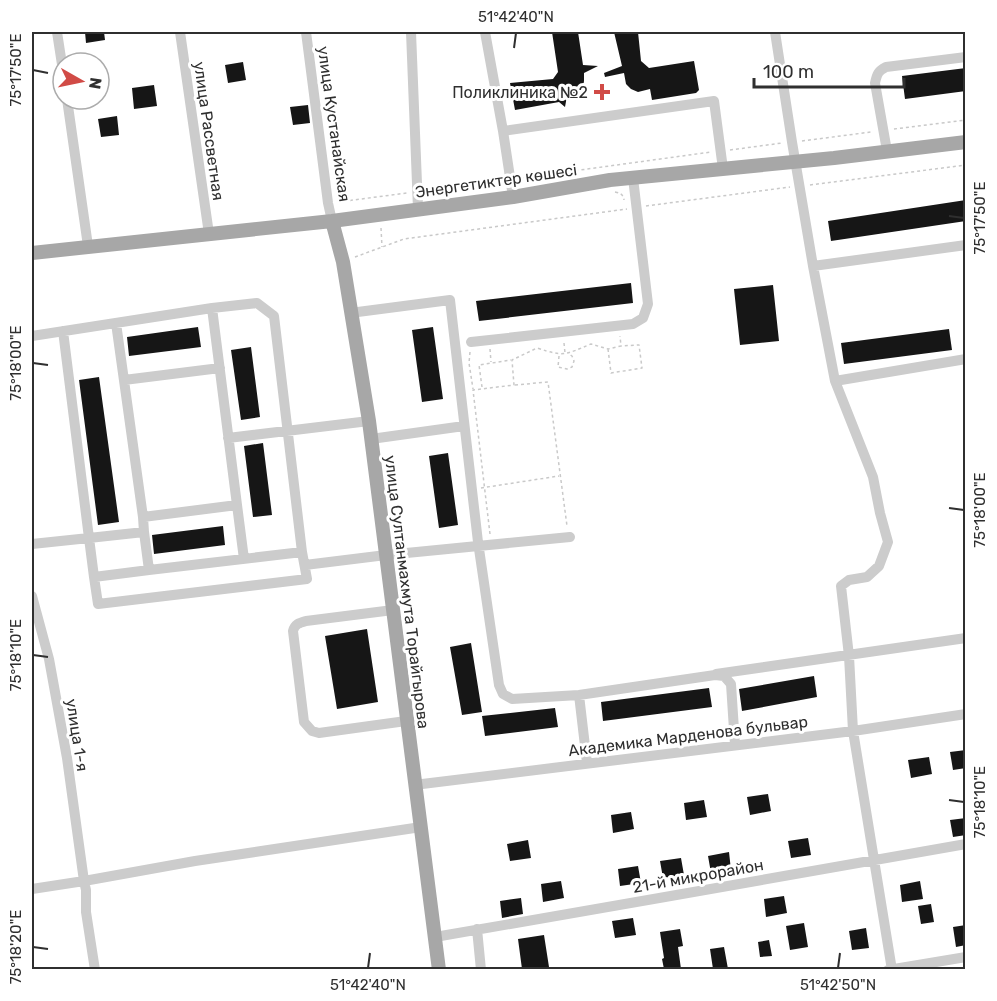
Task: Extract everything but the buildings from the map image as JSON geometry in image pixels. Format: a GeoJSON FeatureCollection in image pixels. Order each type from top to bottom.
{"type":"FeatureCollection","features":[{"type":"Feature","properties":{"kind":"main road","name":"Энергетиктер көшесі"},"geometry":{"type":"LineString","coordinates":[[32,253],[332,221],[513,197],[610,180],[723,170],[966,142]]}},
{"type":"Feature","properties":{"kind":"main road","name":"улица Султанмахмута Торайгырова"},"geometry":{"type":"LineString","coordinates":[[332,221],[343,262],[369,421],[439,969]]}},
{"type":"Feature","properties":{"kind":"street"},"geometry":{"type":"LineString","coordinates":[[57,32],[60,51]]}},
{"type":"Feature","properties":{"kind":"street","name":"улица Рассветная"},"geometry":{"type":"LineString","coordinates":[[180,32],[209,234]]}},
{"type":"Feature","properties":{"kind":"street","name":"улица Кустанайская"},"geometry":{"type":"LineString","coordinates":[[306,32],[332,221]]}},
{"type":"Feature","properties":{"kind":"street"},"geometry":{"type":"LineString","coordinates":[[411,32],[418,209]]}},
{"type":"Feature","properties":{"kind":"street"},"geometry":{"type":"LineString","coordinates":[[485,32],[513,197]]}},
{"type":"Feature","properties":{"kind":"street"},"geometry":{"type":"LineString","coordinates":[[775,32],[799,186],[835,381],[873,477],[888,542],[879,566],[867,577],[849,580],[841,586],[849,656],[853,730],[891,969],[966,957]]}},
{"type":"Feature","properties":{"kind":"street"},"geometry":{"type":"LineString","coordinates":[[887,151],[875,82],[880,70],[886,67],[966,57]]}},
{"type":"Feature","properties":{"kind":"street"},"geometry":{"type":"LineString","coordinates":[[503,131],[714,101],[723,170]]}},
{"type":"Feature","properties":{"kind":"street"},"geometry":{"type":"LineString","coordinates":[[69,111],[88,246]]}},
{"type":"Feature","properties":{"kind":"street"},"geometry":{"type":"LineString","coordinates":[[471,342],[619,326],[633,324],[643,318],[648,304],[633,178]]}},
{"type":"Feature","properties":{"kind":"street"},"geometry":{"type":"LineString","coordinates":[[813,266],[966,244]]}},
{"type":"Feature","properties":{"kind":"street"},"geometry":{"type":"LineString","coordinates":[[350,312],[450,300],[471,490],[499,685],[503,694],[512,699],[579,695],[966,638]]}},
{"type":"Feature","properties":{"kind":"street"},"geometry":{"type":"LineString","coordinates":[[32,336],[63,331],[212,308],[257,303],[274,316],[307,579],[98,604],[63,331]]}},
{"type":"Feature","properties":{"kind":"street"},"geometry":{"type":"LineString","coordinates":[[212,308],[244,559]]}},
{"type":"Feature","properties":{"kind":"street"},"geometry":{"type":"LineString","coordinates":[[116,323],[149,570]]}},
{"type":"Feature","properties":{"kind":"street"},"geometry":{"type":"LineString","coordinates":[[835,381],[966,359]]}},
{"type":"Feature","properties":{"kind":"street"},"geometry":{"type":"LineString","coordinates":[[124,380],[220,368]]}},
{"type":"Feature","properties":{"kind":"street"},"geometry":{"type":"LineString","coordinates":[[228,438],[369,421]]}},
{"type":"Feature","properties":{"kind":"street"},"geometry":{"type":"LineString","coordinates":[[371,438],[464,426]]}},
{"type":"Feature","properties":{"kind":"street"},"geometry":{"type":"LineString","coordinates":[[143,517],[237,505]]}},
{"type":"Feature","properties":{"kind":"street"},"geometry":{"type":"LineString","coordinates":[[32,544],[144,532]]}},
{"type":"Feature","properties":{"kind":"street"},"geometry":{"type":"LineString","coordinates":[[304,566],[568,534]]}},
{"type":"Feature","properties":{"kind":"street"},"geometry":{"type":"LineString","coordinates":[[94,577],[302,552]]}},
{"type":"Feature","properties":{"kind":"street","name":"улица 1-я"},"geometry":{"type":"LineString","coordinates":[[32,596],[50,659],[67,758],[95,969]]}},
{"type":"Feature","properties":{"kind":"street"},"geometry":{"type":"LineString","coordinates":[[393,610],[306,621],[299,623],[293,631],[304,722],[312,731],[319,733],[406,721]]}},
{"type":"Feature","properties":{"kind":"street"},"geometry":{"type":"LineString","coordinates":[[715,675],[724,676],[731,684],[735,745]]}},
{"type":"Feature","properties":{"kind":"street"},"geometry":{"type":"LineString","coordinates":[[579,695],[587,764]]}},
{"type":"Feature","properties":{"kind":"street","name":"Академика Марденова бульвар"},"geometry":{"type":"LineString","coordinates":[[414,785],[966,714]]}},
{"type":"Feature","properties":{"kind":"street"},"geometry":{"type":"LineString","coordinates":[[32,889],[195,861],[420,827]]}},
{"type":"Feature","properties":{"kind":"street","name":"21-й микрорайон"},"geometry":{"type":"LineString","coordinates":[[435,937],[966,844]]}},
{"type":"Feature","properties":{"kind":"street"},"geometry":{"type":"LineString","coordinates":[[477,929],[481,969]]}},
{"type":"Feature","properties":{"kind":"path"},"geometry":{"type":"LineString","coordinates":[[328,203],[966,120]]}},
{"type":"Feature","properties":{"kind":"path"},"geometry":{"type":"LineString","coordinates":[[636,207],[966,165]]}},
{"type":"Feature","properties":{"kind":"path"},"geometry":{"type":"LineString","coordinates":[[343,262],[404,239],[626,209],[624,196],[612,190]]}},
{"type":"Feature","properties":{"kind":"path"},"geometry":{"type":"LineString","coordinates":[[619,326],[621,346]]}},
{"type":"Feature","properties":{"kind":"path"},"geometry":{"type":"LineString","coordinates":[[488,339],[491,363]]}},
{"type":"Feature","properties":{"kind":"path"},"geometry":{"type":"LineString","coordinates":[[471,342],[469,363],[490,541],[478,544]]}},
{"type":"Feature","properties":{"kind":"path"},"geometry":{"type":"LineString","coordinates":[[482,389],[479,365],[512,360],[537,348],[560,355],[591,344],[609,349],[639,345],[642,368],[610,373],[609,349]]}},
{"type":"Feature","properties":{"kind":"path"},"geometry":{"type":"LineString","coordinates":[[560,355],[558,367],[567,369],[572,367],[574,361],[568,354]]}},
{"type":"Feature","properties":{"kind":"path"},"geometry":{"type":"LineString","coordinates":[[512,360],[514,385]]}},
{"type":"Feature","properties":{"kind":"path"},"geometry":{"type":"LineString","coordinates":[[473,390],[548,382],[568,534]]}},
{"type":"Feature","properties":{"kind":"path"},"geometry":{"type":"LineString","coordinates":[[471,490],[560,476]]}},
{"type":"Feature","properties":{"kind":"place","name":"Поликлиника №2"},"geometry":{"type":"Point","coordinates":[602,92]}}]}
